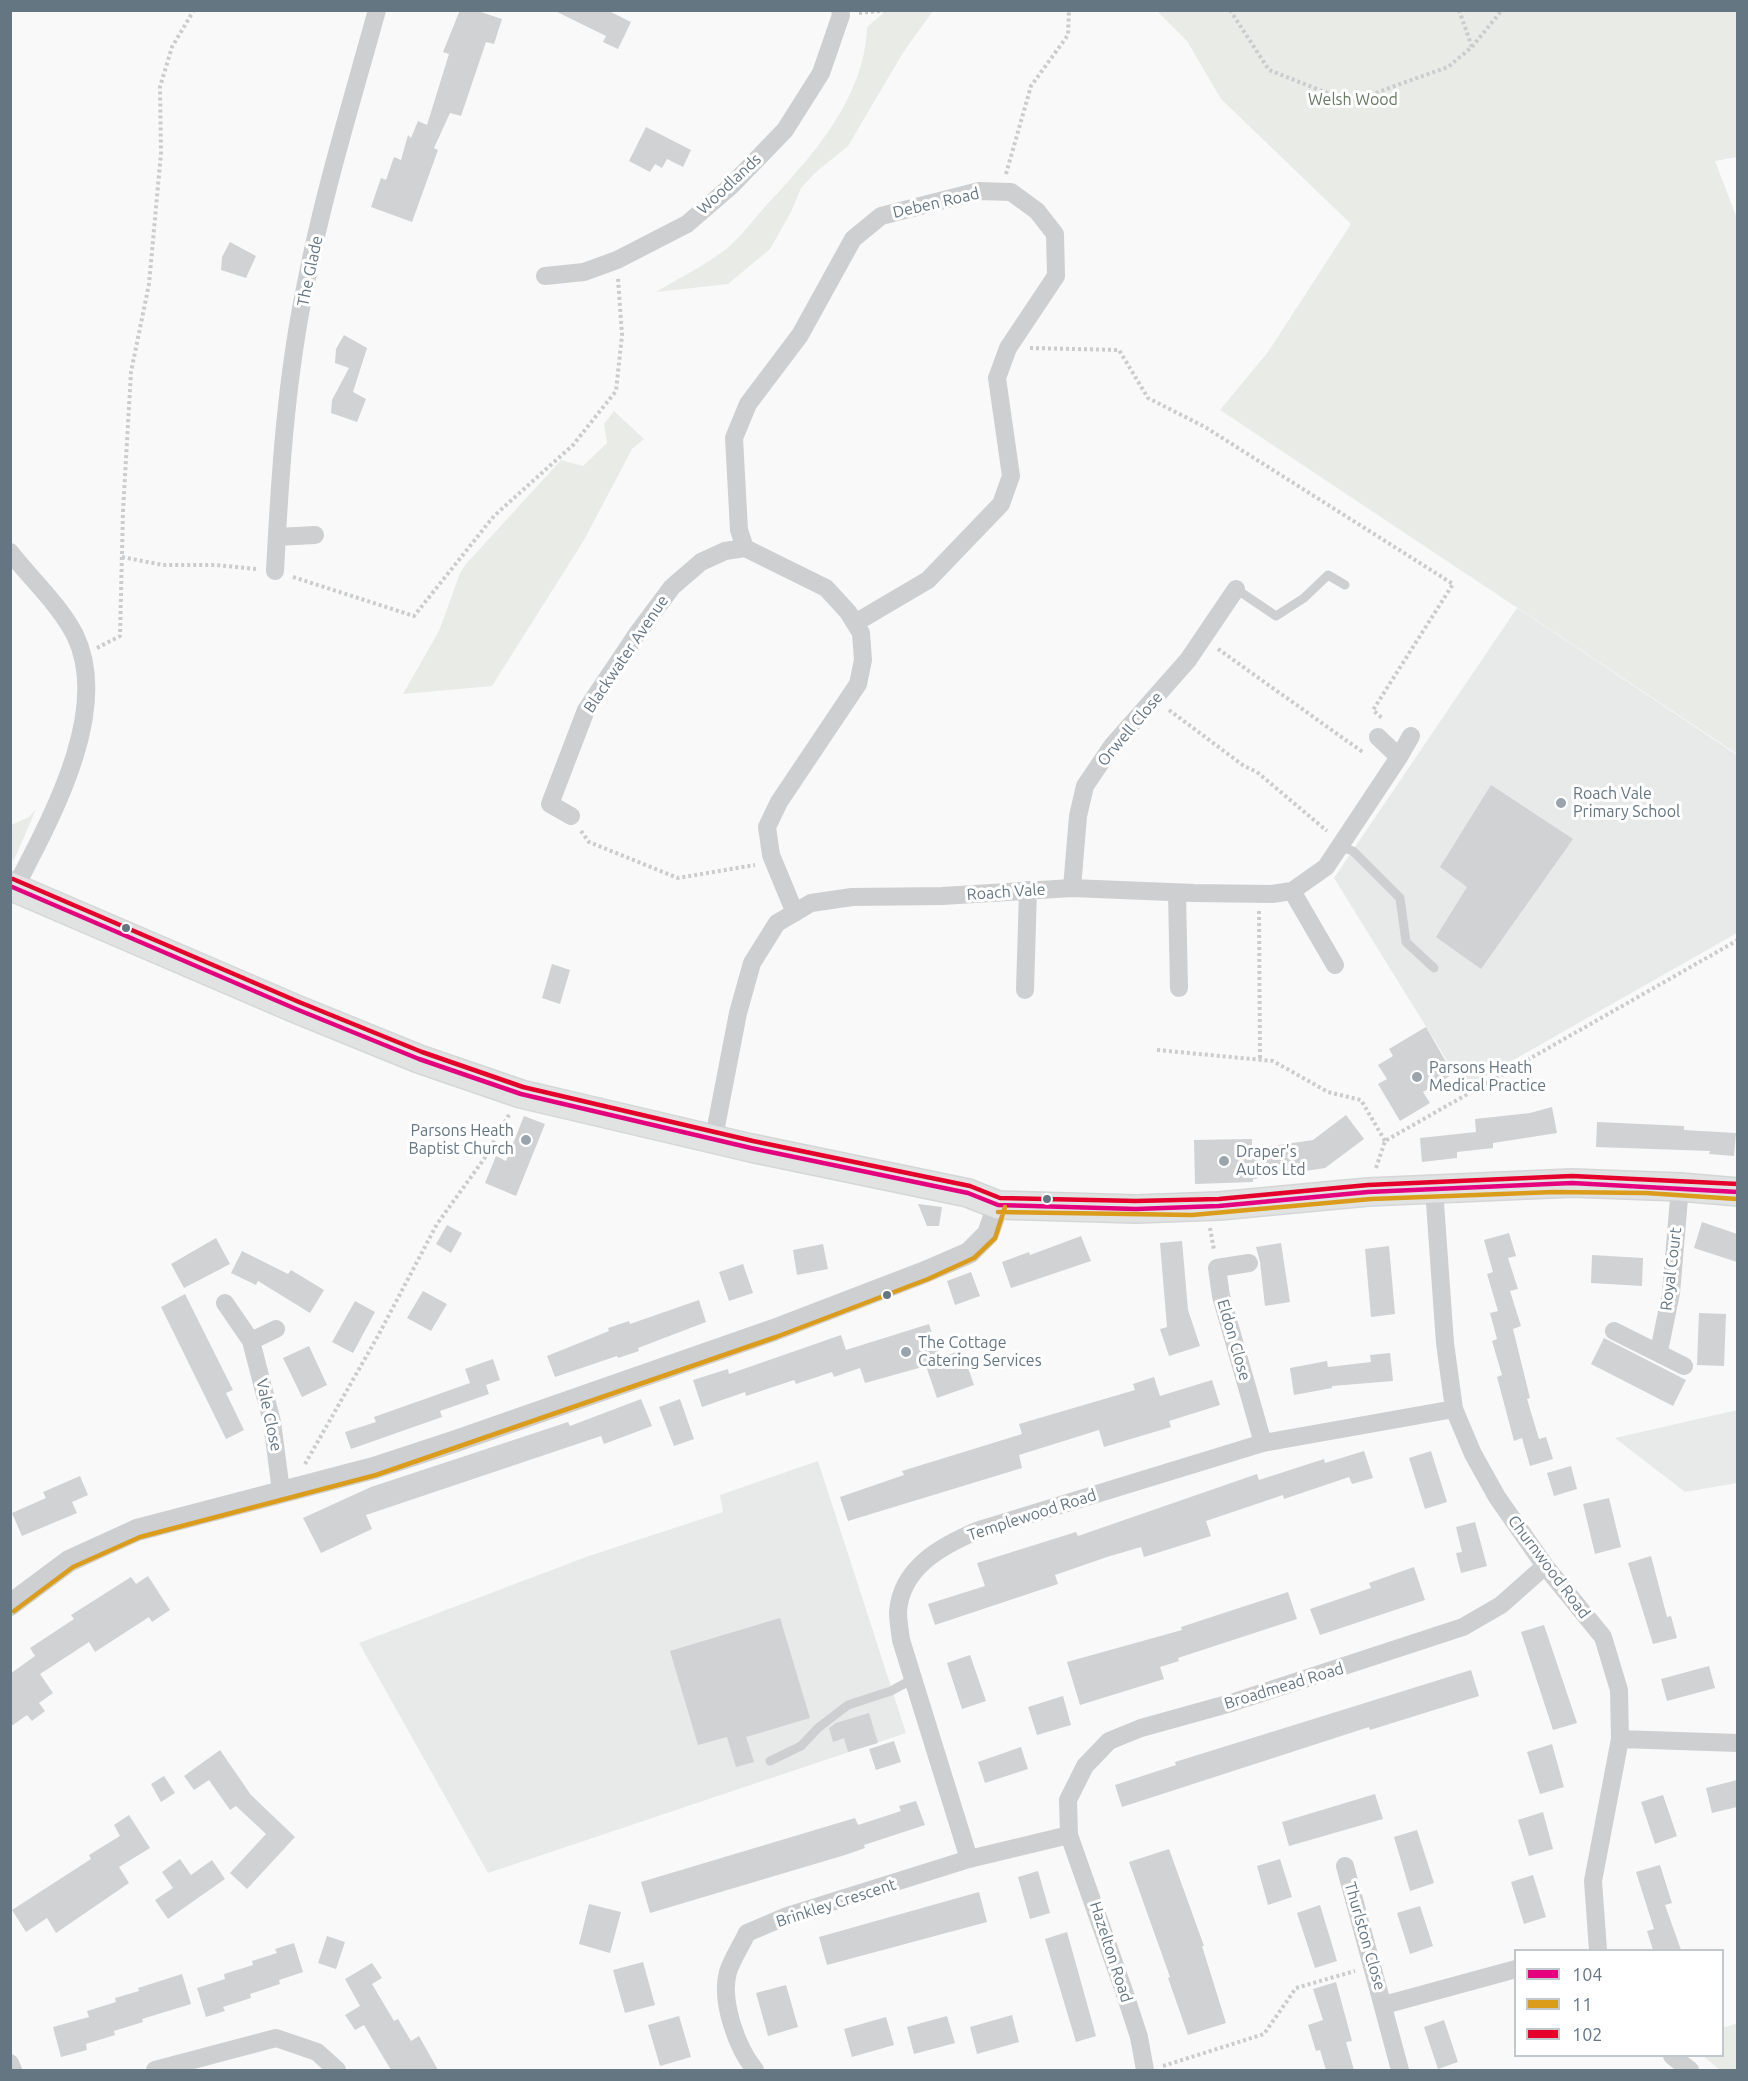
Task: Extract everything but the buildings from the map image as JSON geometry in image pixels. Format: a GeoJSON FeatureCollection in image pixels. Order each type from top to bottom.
{"type":"FeatureCollection","features":[{"type":"Feature","properties":{"kind":"main road"},"geometry":{"type":"LineString","coordinates":[[13,887],[306,1014],[419,1059],[521,1094],[714,1137],[751,1148],[968,1192],[998,1205],[1136,1209],[1207,1207],[1368,1192],[1572,1183],[1680,1187],[1737,1192]]}},
{"type":"Feature","properties":{"kind":"street","name":"The Glade"},"geometry":{"type":"LineString","coordinates":[[275,571],[281,453],[305,284],[334,164],[377,10]]}},
{"type":"Feature","properties":{"kind":"street","name":"Woodlands"},"geometry":{"type":"LineString","coordinates":[[545,276],[584,272],[617,260],[687,224],[731,186],[785,130],[821,73],[840,13]]}},
{"type":"Feature","properties":{"kind":"street","name":"Deben Road"},"geometry":{"type":"LineString","coordinates":[[745,548],[739,530],[734,438],[748,404],[800,335],[853,239],[880,216],[978,191],[1011,192],[1037,212],[1055,234],[1056,276],[1008,348],[997,378],[1011,476],[1001,504],[928,580],[855,622]]}},
{"type":"Feature","properties":{"kind":"street"},"geometry":{"type":"LineString","coordinates":[[277,537],[315,535]]}},
{"type":"Feature","properties":{"kind":"street"},"geometry":{"type":"LineString","coordinates":[[745,548],[826,588],[855,622],[861,633],[863,660],[858,684],[779,802],[767,827],[774,862],[795,913]]}},
{"type":"Feature","properties":{"kind":"street","name":"Blackwater Avenue"},"geometry":{"type":"LineString","coordinates":[[571,816],[550,804],[586,710],[672,587],[701,562],[725,551],[745,548]]}},
{"type":"Feature","properties":{"kind":"street"},"geometry":{"type":"LineString","coordinates":[[10,552],[66,619],[83,655],[87,685],[86,711],[72,762],[48,820],[13,887]]}},
{"type":"Feature","properties":{"kind":"street","name":"Orwell Close"},"geometry":{"type":"LineString","coordinates":[[1072,888],[1078,816],[1085,786],[1112,746],[1188,660],[1236,589]]}},
{"type":"Feature","properties":{"kind":"street"},"geometry":{"type":"LineString","coordinates":[[1335,965],[1292,891],[1326,867],[1411,736]]}},
{"type":"Feature","properties":{"kind":"street"},"geometry":{"type":"LineString","coordinates":[[1378,737],[1394,764]]}},
{"type":"Feature","properties":{"kind":"street","name":"Roach Vale"},"geometry":{"type":"LineString","coordinates":[[714,1137],[738,1013],[752,963],[777,923],[810,903],[852,897],[942,896],[1072,888],[1177,893],[1259,894],[1292,891]]}},
{"type":"Feature","properties":{"kind":"street"},"geometry":{"type":"LineString","coordinates":[[1025,990],[1028,890]]}},
{"type":"Feature","properties":{"kind":"street"},"geometry":{"type":"LineString","coordinates":[[1177,893],[1179,988]]}},
{"type":"Feature","properties":{"kind":"street","name":"Royal Court"},"geometry":{"type":"LineString","coordinates":[[1659,1351],[1671,1293],[1680,1187]]}},
{"type":"Feature","properties":{"kind":"street","name":"Churnwood Road"},"geometry":{"type":"LineString","coordinates":[[1434,1189],[1445,1343],[1454,1409],[1473,1454],[1497,1497],[1545,1566],[1604,1637],[1619,1690],[1620,1739],[1593,1881],[1592,1949]]}},
{"type":"Feature","properties":{"kind":"street"},"geometry":{"type":"LineString","coordinates":[[10,1605],[69,1561],[137,1530],[374,1468],[774,1330],[925,1272],[969,1253],[988,1234],[998,1205]]}},
{"type":"Feature","properties":{"kind":"street"},"geometry":{"type":"LineString","coordinates":[[1217,1268],[1249,1263]]}},
{"type":"Feature","properties":{"kind":"street","name":"Eldon Close"},"geometry":{"type":"LineString","coordinates":[[1217,1268],[1221,1296],[1263,1443]]}},
{"type":"Feature","properties":{"kind":"street","name":"Vale Close"},"geometry":{"type":"LineString","coordinates":[[225,1303],[251,1341],[288,1490]]}},
{"type":"Feature","properties":{"kind":"street"},"geometry":{"type":"LineString","coordinates":[[251,1341],[276,1329]]}},
{"type":"Feature","properties":{"kind":"street"},"geometry":{"type":"LineString","coordinates":[[1614,1331],[1659,1351],[1684,1366]]}},
{"type":"Feature","properties":{"kind":"street","name":"Templewood Road"},"geometry":{"type":"LineString","coordinates":[[969,1859],[901,1640],[898,1611],[906,1586],[924,1560],[949,1542],[979,1530],[1263,1443],[1454,1409]]}},
{"type":"Feature","properties":{"kind":"street","name":"Broadmead Road"},"geometry":{"type":"LineString","coordinates":[[1069,1835],[1068,1800],[1085,1766],[1109,1741],[1141,1728],[1231,1703],[1463,1627],[1501,1605],[1545,1566]]}},
{"type":"Feature","properties":{"kind":"street"},"geometry":{"type":"LineString","coordinates":[[1620,1739],[1737,1743]]}},
{"type":"Feature","properties":{"kind":"street","name":"Brinkley Crescent"},"geometry":{"type":"LineString","coordinates":[[755,2070],[743,2056],[729,2016],[728,1973],[747,1933],[787,1916],[969,1859],[1069,1835]]}},
{"type":"Feature","properties":{"kind":"street","name":"Hazelton Road"},"geometry":{"type":"LineString","coordinates":[[1069,1835],[1139,2037],[1145,2069]]}},
{"type":"Feature","properties":{"kind":"street","name":"Thurlston Close"},"geometry":{"type":"LineString","coordinates":[[1345,1866],[1400,2070]]}},
{"type":"Feature","properties":{"kind":"street","name":"Thurlston Close"},"geometry":{"type":"LineString","coordinates":[[1384,2005],[1514,1969]]}},
{"type":"Feature","properties":{"kind":"street"},"geometry":{"type":"LineString","coordinates":[[155,2070],[276,2038],[316,2052],[337,2070]]}},
{"type":"Feature","properties":{"kind":"street"},"geometry":{"type":"LineString","coordinates":[[1674,2057],[1690,2070]]}},
{"type":"Feature","properties":{"kind":"street"},"geometry":{"type":"LineString","coordinates":[[10,2063],[13,2070]]}},
{"type":"Feature","properties":{"kind":"lane"},"geometry":{"type":"LineString","coordinates":[[1236,589],[1276,616],[1304,598],[1328,575],[1345,585]]}},
{"type":"Feature","properties":{"kind":"lane"},"geometry":{"type":"LineString","coordinates":[[1341,845],[1353,851],[1400,898],[1406,942],[1434,968]]}},
{"type":"Feature","properties":{"kind":"lane"},"geometry":{"type":"LineString","coordinates":[[770,1761],[801,1746],[818,1728],[848,1706],[891,1691],[913,1679]]}},
{"type":"Feature","properties":{"kind":"path"},"geometry":{"type":"LineString","coordinates":[[83,655],[120,636],[131,372],[149,284],[161,153],[160,87],[172,47],[194,10]]}},
{"type":"Feature","properties":{"kind":"path"},"geometry":{"type":"LineString","coordinates":[[840,13],[888,10]]}},
{"type":"Feature","properties":{"kind":"path"},"geometry":{"type":"LineString","coordinates":[[1001,192],[1031,86],[1068,35],[1069,10]]}},
{"type":"Feature","properties":{"kind":"path"},"geometry":{"type":"LineString","coordinates":[[1230,10],[1269,70],[1350,102],[1448,67],[1472,47],[1503,10]]}},
{"type":"Feature","properties":{"kind":"path"},"geometry":{"type":"LineString","coordinates":[[1459,10],[1472,47]]}},
{"type":"Feature","properties":{"kind":"path"},"geometry":{"type":"LineString","coordinates":[[122,557],[163,565],[216,565],[275,571],[414,616],[494,516],[573,446],[616,391],[622,336],[617,260]]}},
{"type":"Feature","properties":{"kind":"path"},"geometry":{"type":"LineString","coordinates":[[1008,348],[1119,350],[1148,398],[1205,427],[1453,584],[1373,710],[1386,720],[1378,737]]}},
{"type":"Feature","properties":{"kind":"path"},"geometry":{"type":"LineString","coordinates":[[1203,638],[1394,764]]}},
{"type":"Feature","properties":{"kind":"path"},"geometry":{"type":"LineString","coordinates":[[1154,699],[1244,766],[1257,772],[1341,845]]}},
{"type":"Feature","properties":{"kind":"path"},"geometry":{"type":"LineString","coordinates":[[571,816],[589,842],[678,878],[774,862]]}},
{"type":"Feature","properties":{"kind":"path"},"geometry":{"type":"LineString","coordinates":[[1259,894],[1260,1060]]}},
{"type":"Feature","properties":{"kind":"path"},"geometry":{"type":"LineString","coordinates":[[1368,1192],[1385,1141],[1737,940]]}},
{"type":"Feature","properties":{"kind":"path"},"geometry":{"type":"LineString","coordinates":[[1157,1050],[1273,1061],[1328,1092],[1361,1100],[1385,1141]]}},
{"type":"Feature","properties":{"kind":"path"},"geometry":{"type":"LineString","coordinates":[[288,1490],[379,1334],[437,1224],[484,1159],[521,1094]]}},
{"type":"Feature","properties":{"kind":"path"},"geometry":{"type":"LineString","coordinates":[[1207,1207],[1217,1268]]}},
{"type":"Feature","properties":{"kind":"path"},"geometry":{"type":"LineString","coordinates":[[1145,2069],[1172,2065],[1264,2034],[1296,1988],[1373,1965]]}},
{"type":"Feature","properties":{"kind":"shaded area","name":"Roach Vale Primary School"},"geometry":{"type":"Polygon","coordinates":[[[1517,608],[1737,755],[1737,933],[1464,1088],[1334,878],[1517,608]]]}},
{"type":"Feature","properties":{"kind":"shaded area"},"geometry":{"type":"Polygon","coordinates":[[[1737,1410],[1737,1483],[1685,1492],[1615,1438],[1737,1410]]]}},
{"type":"Feature","properties":{"kind":"shaded area"},"geometry":{"type":"Polygon","coordinates":[[[818,1461],[906,1733],[488,1873],[359,1643],[586,1557],[723,1512],[720,1495],[818,1461]]]}},
{"type":"Feature","properties":{"kind":"green space"},"geometry":{"type":"Polygon","coordinates":[[[886,11],[933,11],[904,51],[848,146],[816,172],[801,188],[791,212],[770,249],[728,284],[656,292],[709,261],[731,245],[799,170],[846,103],[857,79],[864,53],[867,27],[886,11]]]}},
{"type":"Feature","properties":{"kind":"green space","name":"Welsh Wood"},"geometry":{"type":"Polygon","coordinates":[[[1157,11],[1737,11],[1737,157],[1715,161],[1738,221],[1737,754],[1220,410],[1268,352],[1351,224],[1221,99],[1187,41],[1157,11]]]}},
{"type":"Feature","properties":{"kind":"green space"},"geometry":{"type":"Polygon","coordinates":[[[614,411],[644,439],[632,449],[584,540],[492,686],[403,694],[439,631],[460,573],[466,564],[561,460],[583,466],[607,443],[604,424],[614,411]]]}},
{"type":"Feature","properties":{"kind":"green space"},"geometry":{"type":"Polygon","coordinates":[[[36,809],[14,860],[11,858],[11,825],[29,817],[36,809]]]}},
{"type":"Feature","properties":{"kind":"green space"},"geometry":{"type":"Polygon","coordinates":[[[1737,2023],[1737,2070],[1720,2070],[1704,2057],[1724,2057],[1724,2028],[1737,2023]]]}},
{"type":"Feature","properties":{"kind":"transit line","name":"102"},"geometry":{"type":"LineString","coordinates":[[13,879],[299,1002],[422,1052],[523,1087],[753,1141],[970,1186],[1000,1198],[1136,1201],[1219,1199],[1368,1185],[1572,1176],[1738,1184]]}},
{"type":"Feature","properties":{"kind":"transit line","name":"104"},"geometry":{"type":"LineString","coordinates":[[10,886],[296,1009],[419,1059],[521,1094],[751,1148],[968,1193],[998,1205],[1136,1209],[1219,1206],[1368,1192],[1572,1183],[1738,1192]]}},
{"type":"Feature","properties":{"kind":"transit line","name":"11"},"geometry":{"type":"LineString","coordinates":[[998,1212],[1192,1215],[1371,1199],[1554,1192],[1646,1193],[1737,1199]]}},
{"type":"Feature","properties":{"kind":"transit line","name":"11"},"geometry":{"type":"LineString","coordinates":[[14,1611],[73,1567],[140,1537],[376,1475],[776,1337],[928,1279],[974,1258],[995,1238],[1005,1207]]}},
{"type":"Feature","properties":{"kind":"place","name":"Roach Vale Primary School"},"geometry":{"type":"Point","coordinates":[1561,803]}},
{"type":"Feature","properties":{"kind":"place","name":"Parsons Heath Medical Practice"},"geometry":{"type":"Point","coordinates":[1417,1077]}},
{"type":"Feature","properties":{"kind":"place","name":"Parsons Heath Baptist Church"},"geometry":{"type":"Point","coordinates":[526,1140]}},
{"type":"Feature","properties":{"kind":"place","name":"Draper's Autos Ltd"},"geometry":{"type":"Point","coordinates":[1224,1161]}},
{"type":"Feature","properties":{"kind":"place","name":"The Cottage Catering Services"},"geometry":{"type":"Point","coordinates":[906,1352]}}]}
